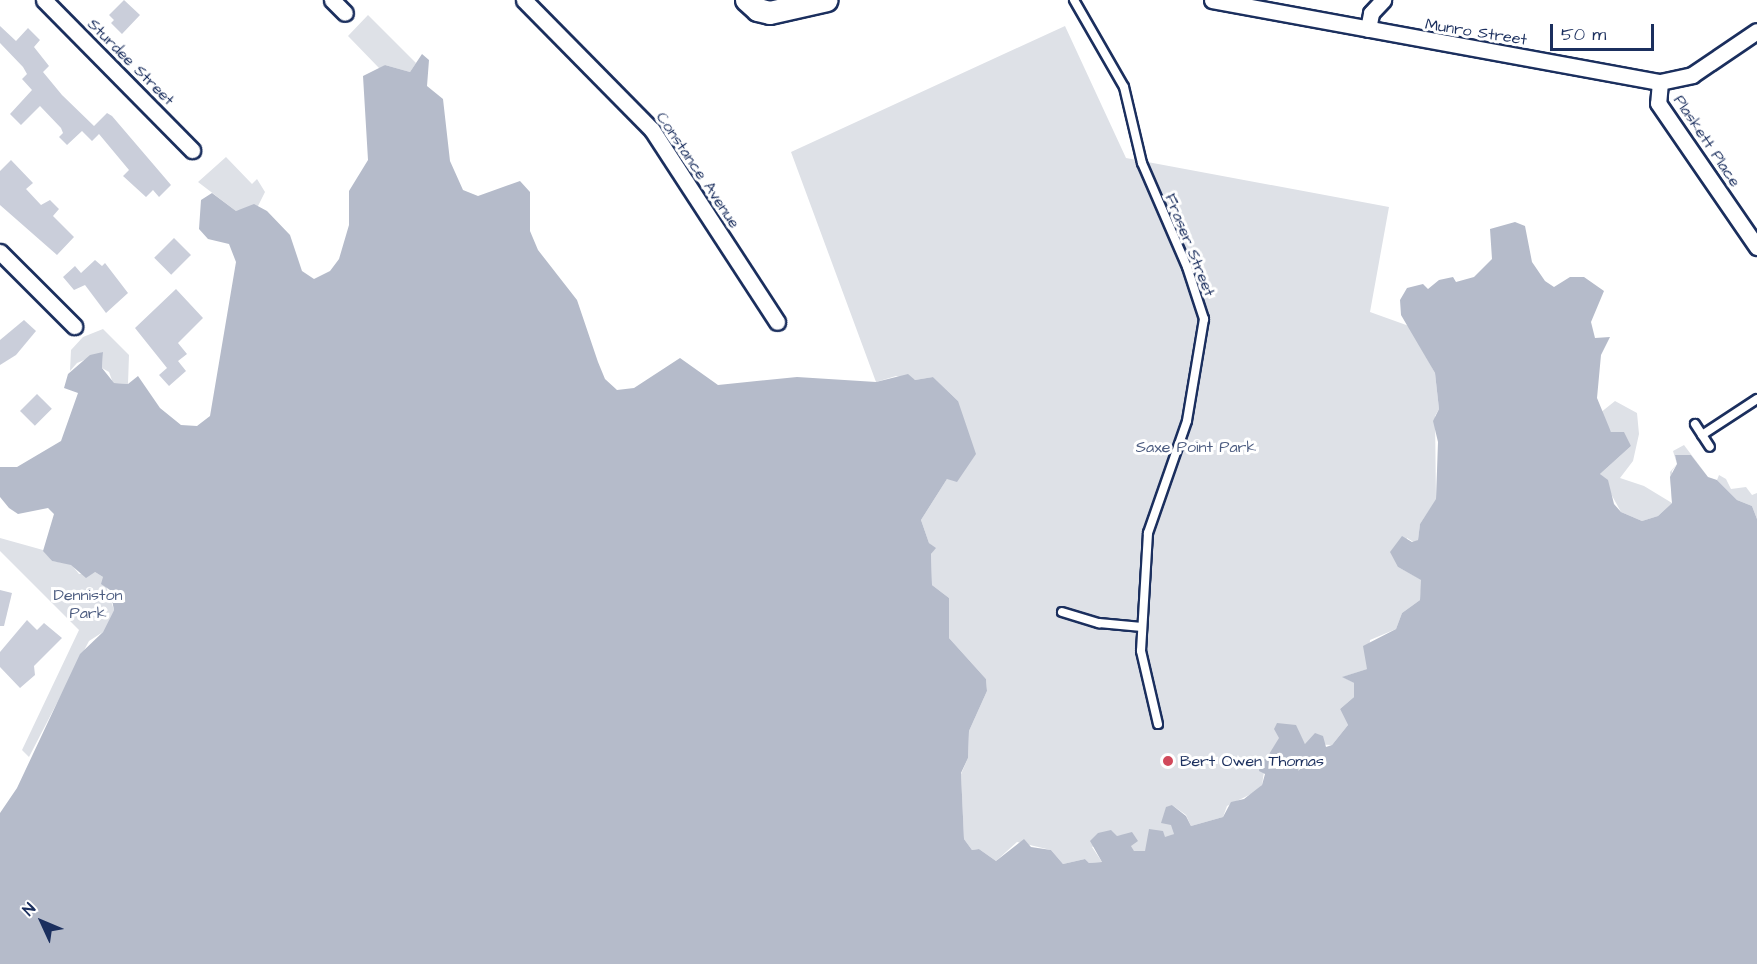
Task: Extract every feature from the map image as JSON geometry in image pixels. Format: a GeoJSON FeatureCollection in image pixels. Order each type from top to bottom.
{"type":"FeatureCollection","features":[{"type":"Feature","properties":{"kind":"street","name":"Sturdee Street"},"geometry":{"type":"LineString","coordinates":[[44,0],[192,150]]}},
{"type":"Feature","properties":{"kind":"street"},"geometry":{"type":"LineString","coordinates":[[332,0],[345,13]]}},
{"type":"Feature","properties":{"kind":"street","name":"Constance Avenue"},"geometry":{"type":"LineString","coordinates":[[524,0],[652,130],[777,322]]}},
{"type":"Feature","properties":{"kind":"street"},"geometry":{"type":"LineString","coordinates":[[753,5],[777,13],[827,0]]}},
{"type":"Feature","properties":{"kind":"street","name":"Munro Street"},"geometry":{"type":"LineString","coordinates":[[1212,0],[1660,82],[1692,75],[1757,31]]}},
{"type":"Feature","properties":{"kind":"street"},"geometry":{"type":"LineString","coordinates":[[1368,29],[1371,13],[1383,0]]}},
{"type":"Feature","properties":{"kind":"street","name":"Plaskett Place"},"geometry":{"type":"LineString","coordinates":[[1660,82],[1658,103],[1757,247]]}},
{"type":"Feature","properties":{"kind":"street"},"geometry":{"type":"LineString","coordinates":[[0,252],[74,326]]}},
{"type":"Feature","properties":{"kind":"lane","name":"Fraser Street"},"geometry":{"type":"LineString","coordinates":[[1074,0],[1124,87],[1142,163],[1187,267],[1204,319],[1187,422],[1149,526],[1141,651],[1158,724]]}},
{"type":"Feature","properties":{"kind":"lane"},"geometry":{"type":"LineString","coordinates":[[1702,435],[1757,399]]}},
{"type":"Feature","properties":{"kind":"lane"},"geometry":{"type":"LineString","coordinates":[[1695,424],[1710,447]]}},
{"type":"Feature","properties":{"kind":"lane"},"geometry":{"type":"LineString","coordinates":[[1062,612],[1099,623],[1142,627]]}},
{"type":"Feature","properties":{"kind":"green space"},"geometry":{"type":"Polygon","coordinates":[[[368,15],[416,63],[410,72],[385,65],[380,69],[348,36],[368,15]]]}},
{"type":"Feature","properties":{"kind":"green space","name":"Saxe Point Park"},"geometry":{"type":"Polygon","coordinates":[[[1065,26],[1126,158],[1389,207],[1370,312],[1409,326],[1435,373],[1439,409],[1435,416],[1436,500],[1420,524],[1418,540],[1415,543],[1407,538],[1398,567],[1422,580],[1420,600],[1402,613],[1396,629],[1370,640],[1367,669],[1343,677],[1354,683],[1354,697],[1340,709],[1348,725],[1332,745],[1305,744],[1298,731],[1278,733],[1280,738],[1266,759],[1262,785],[1257,791],[1227,806],[1223,817],[1191,826],[1186,815],[1172,805],[1174,834],[1145,851],[1134,852],[1125,835],[1117,836],[1092,847],[1102,862],[1089,863],[1085,859],[1063,864],[1051,850],[1017,842],[996,861],[979,849],[972,850],[964,839],[961,774],[968,758],[969,731],[987,691],[986,679],[949,638],[949,598],[932,585],[931,554],[935,548],[929,543],[921,520],[947,479],[958,401],[933,377],[915,380],[896,376],[876,382],[791,152],[1065,26]]]}},
{"type":"Feature","properties":{"kind":"green space"},"geometry":{"type":"Polygon","coordinates":[[[226,157],[252,184],[257,179],[265,192],[258,206],[236,211],[198,182],[226,157]]]}},
{"type":"Feature","properties":{"kind":"green space"},"geometry":{"type":"Polygon","coordinates":[[[103,329],[129,355],[128,384],[113,383],[109,372],[102,368],[103,352],[77,363],[70,371],[71,350],[83,337],[103,329]]]}},
{"type":"Feature","properties":{"kind":"green space"},"geometry":{"type":"Polygon","coordinates":[[[1615,401],[1637,413],[1639,434],[1633,461],[1620,478],[1644,486],[1672,503],[1658,516],[1642,521],[1621,512],[1600,474],[1631,446],[1611,432],[1600,413],[1615,401]]]}},
{"type":"Feature","properties":{"kind":"green space"},"geometry":{"type":"Polygon","coordinates":[[[1684,445],[1708,477],[1691,455],[1675,455],[1677,464],[1673,451],[1684,445]]]}},
{"type":"Feature","properties":{"kind":"green space"},"geometry":{"type":"Polygon","coordinates":[[[1677,464],[1672,471],[1672,503],[1670,472],[1677,464]]]}},
{"type":"Feature","properties":{"kind":"green space"},"geometry":{"type":"Polygon","coordinates":[[[1719,475],[1726,479],[1731,489],[1746,487],[1752,495],[1757,493],[1757,519],[1752,506],[1737,500],[1717,480],[1719,475]]]}},
{"type":"Feature","properties":{"kind":"green space","name":"Denniston Park"},"geometry":{"type":"Polygon","coordinates":[[[0,538],[43,550],[52,561],[71,564],[79,574],[95,572],[103,577],[114,610],[103,632],[89,641],[29,757],[22,750],[79,630],[0,551],[0,538]]]}},
{"type":"Feature","properties":{"kind":"water"},"geometry":{"type":"Polygon","coordinates":[[[422,54],[429,60],[427,86],[443,99],[450,161],[463,190],[478,196],[520,181],[530,192],[530,231],[538,250],[577,300],[605,379],[617,390],[634,388],[680,358],[718,385],[797,377],[876,382],[908,374],[915,380],[933,377],[958,401],[976,454],[957,482],[947,479],[921,520],[929,543],[936,548],[931,554],[932,585],[949,598],[949,638],[986,679],[987,691],[969,731],[968,758],[961,773],[964,839],[972,850],[979,849],[996,861],[1024,839],[1031,847],[1051,850],[1063,864],[1085,859],[1089,863],[1102,862],[1090,841],[1098,833],[1111,830],[1117,836],[1132,832],[1138,841],[1131,846],[1134,851],[1145,851],[1149,829],[1163,831],[1165,837],[1174,834],[1171,825],[1161,823],[1166,807],[1172,805],[1186,816],[1191,826],[1223,817],[1231,802],[1244,799],[1262,785],[1265,774],[1259,771],[1261,760],[1266,759],[1279,738],[1274,729],[1277,723],[1296,725],[1305,744],[1315,733],[1323,736],[1326,747],[1332,745],[1348,725],[1340,709],[1354,697],[1354,683],[1342,677],[1367,669],[1363,646],[1396,629],[1402,613],[1420,600],[1421,580],[1398,567],[1390,552],[1402,536],[1412,542],[1418,540],[1420,524],[1436,499],[1438,442],[1433,421],[1439,409],[1435,373],[1401,315],[1400,300],[1407,288],[1423,284],[1428,289],[1439,280],[1453,277],[1456,282],[1474,277],[1492,259],[1490,229],[1515,222],[1525,226],[1532,262],[1545,281],[1554,287],[1570,277],[1584,277],[1604,291],[1591,322],[1595,338],[1610,337],[1601,355],[1597,398],[1611,432],[1624,432],[1631,446],[1600,474],[1608,480],[1614,504],[1621,512],[1642,521],[1658,516],[1672,503],[1670,477],[1677,464],[1675,455],[1691,455],[1708,477],[1717,480],[1737,500],[1752,506],[1757,519],[1757,964],[0,964],[0,813],[17,788],[80,654],[103,632],[114,610],[110,590],[101,584],[103,577],[95,572],[86,578],[71,565],[52,561],[43,551],[54,514],[48,508],[18,514],[9,508],[0,497],[0,467],[17,467],[61,441],[78,393],[64,388],[68,374],[90,355],[103,352],[102,368],[114,383],[128,384],[138,376],[160,408],[181,425],[197,426],[210,416],[236,262],[229,244],[208,239],[199,229],[201,200],[212,193],[236,211],[254,204],[267,211],[290,235],[302,271],[314,279],[330,271],[339,259],[349,225],[349,191],[368,160],[363,76],[385,65],[410,72],[422,54]]]}},
{"type":"Feature","properties":{"kind":"building"},"geometry":{"type":"Polygon","coordinates":[[[124,0],[140,15],[122,34],[111,23],[114,20],[109,15],[124,0]]]}},
{"type":"Feature","properties":{"kind":"building"},"geometry":{"type":"Polygon","coordinates":[[[0,26],[16,41],[28,28],[40,40],[34,47],[49,66],[43,72],[62,95],[94,126],[107,113],[112,116],[171,185],[159,197],[153,190],[146,197],[123,176],[129,170],[99,134],[92,141],[82,131],[67,145],[59,137],[63,133],[61,128],[40,106],[21,125],[10,114],[32,90],[22,79],[27,74],[23,67],[0,43],[0,26]]]}},
{"type":"Feature","properties":{"kind":"building"},"geometry":{"type":"Polygon","coordinates":[[[11,160],[33,183],[26,189],[41,205],[50,200],[59,209],[53,216],[74,237],[57,255],[0,205],[0,171],[11,160]]]}},
{"type":"Feature","properties":{"kind":"building"},"geometry":{"type":"Polygon","coordinates":[[[174,238],[191,255],[171,275],[154,258],[174,238]]]}},
{"type":"Feature","properties":{"kind":"building"},"geometry":{"type":"Polygon","coordinates":[[[95,260],[102,266],[105,263],[128,293],[106,313],[85,285],[74,290],[63,277],[75,266],[81,273],[95,260]]]}},
{"type":"Feature","properties":{"kind":"building"},"geometry":{"type":"Polygon","coordinates":[[[176,289],[203,318],[178,343],[187,354],[178,361],[186,371],[169,386],[159,375],[167,368],[135,328],[176,289]]]}},
{"type":"Feature","properties":{"kind":"building"},"geometry":{"type":"Polygon","coordinates":[[[24,320],[36,331],[16,355],[0,365],[0,340],[24,320]]]}},
{"type":"Feature","properties":{"kind":"building"},"geometry":{"type":"Polygon","coordinates":[[[37,394],[52,409],[35,426],[20,411],[37,394]]]}},
{"type":"Feature","properties":{"kind":"building"},"geometry":{"type":"Polygon","coordinates":[[[0,590],[12,593],[4,626],[0,626],[0,590]]]}},
{"type":"Feature","properties":{"kind":"building"},"geometry":{"type":"Polygon","coordinates":[[[27,620],[37,630],[44,623],[62,638],[34,666],[35,675],[20,688],[0,667],[0,652],[27,620]]]}},
{"type":"Feature","properties":{"kind":"place","name":"Bert Owen Thomas"},"geometry":{"type":"Point","coordinates":[1168,761]}}]}
